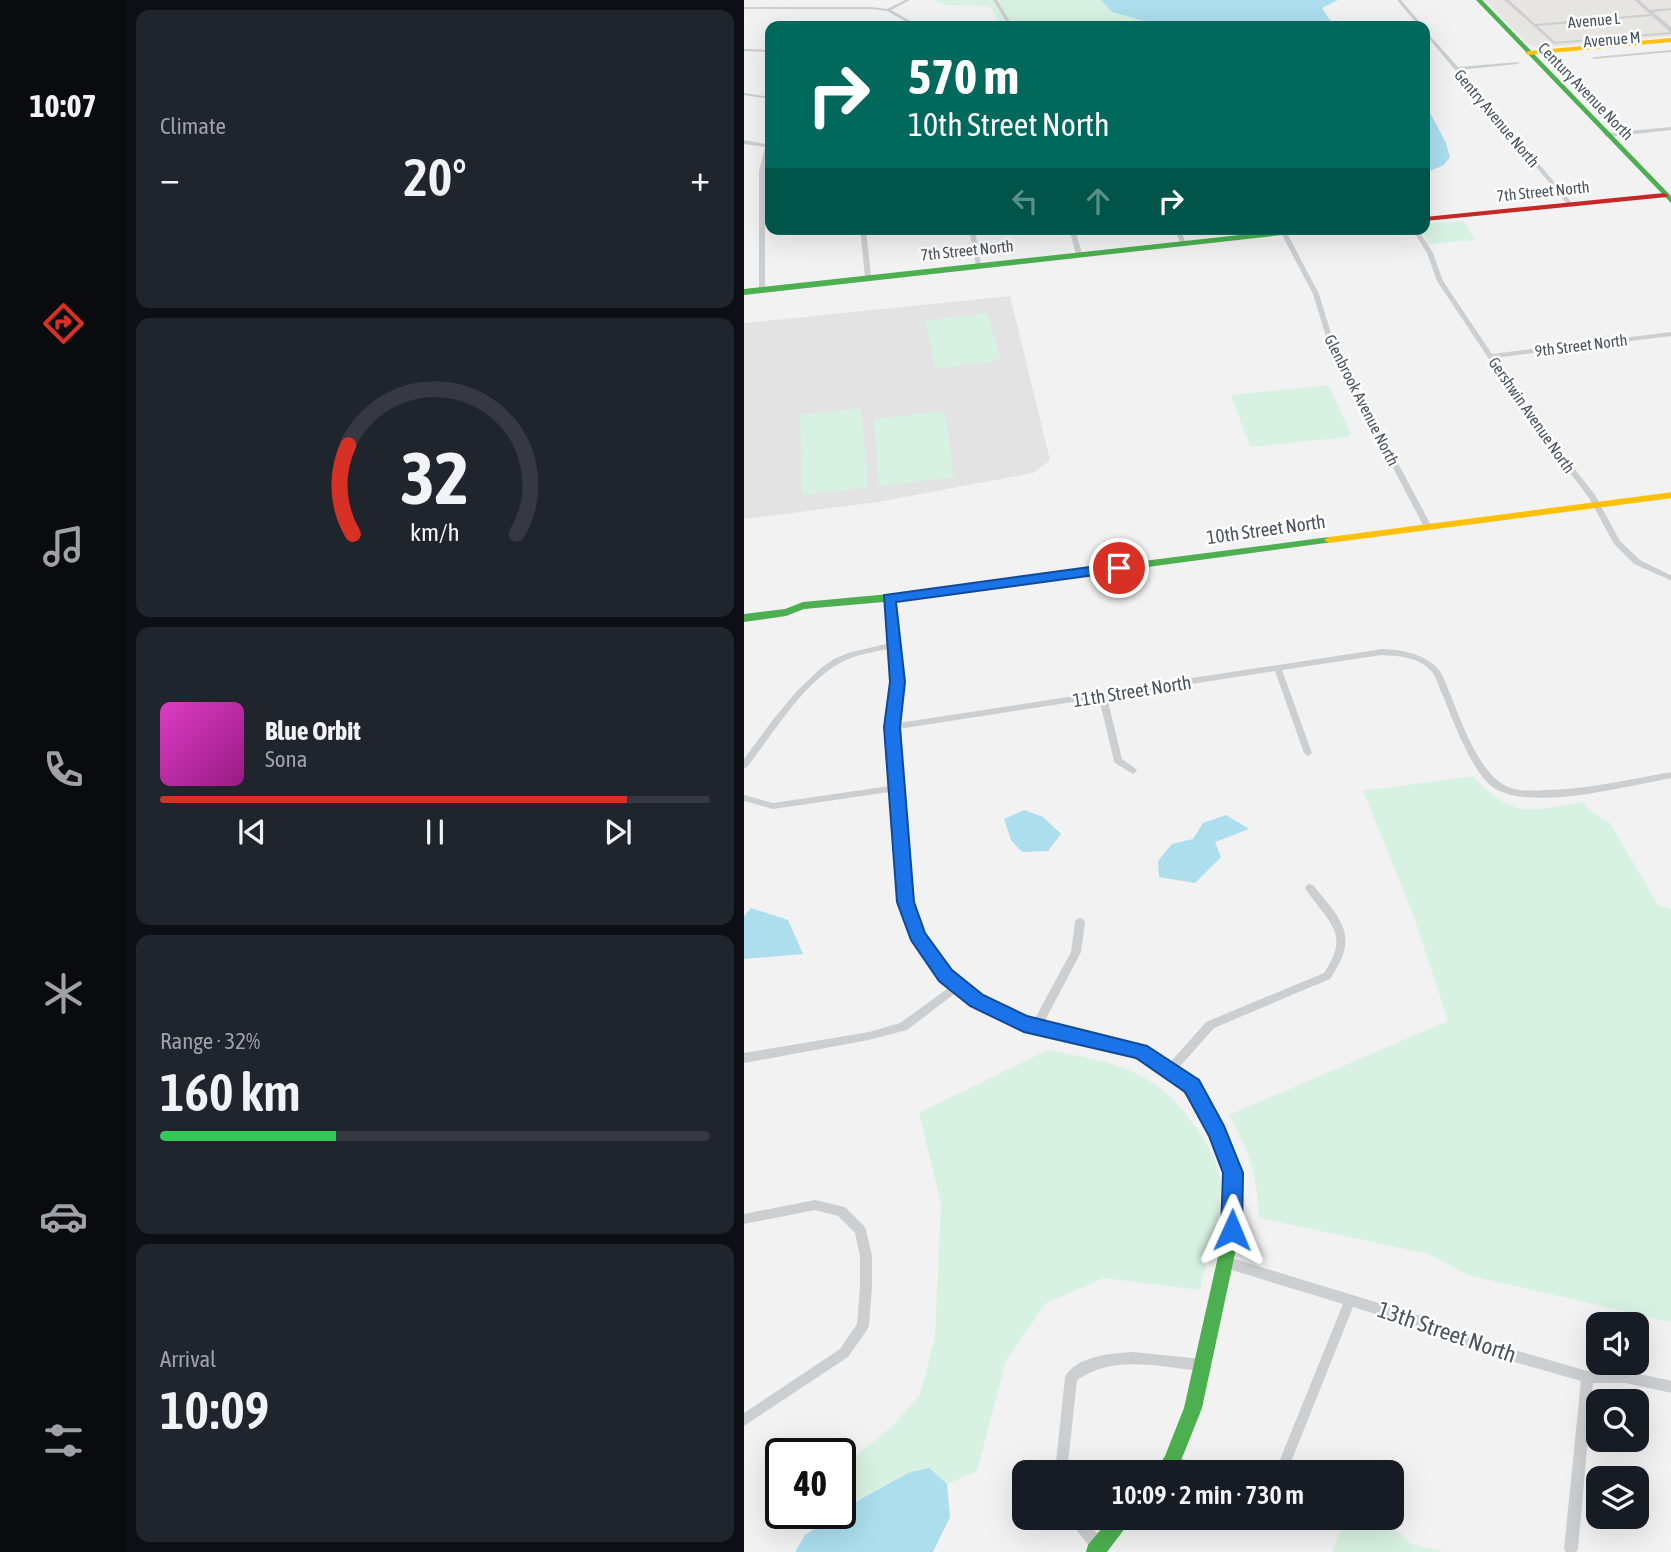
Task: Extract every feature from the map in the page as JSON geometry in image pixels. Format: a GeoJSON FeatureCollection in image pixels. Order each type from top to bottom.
{"type":"FeatureCollection","features":[{"type":"Feature","properties":{"kind":"street"},"geometry":{"type":"LineString","coordinates":[[744,8],[888,10],[908,0]]}},
{"type":"Feature","properties":{"kind":"street"},"geometry":{"type":"LineString","coordinates":[[995,0],[1008,21]]}},
{"type":"Feature","properties":{"kind":"street"},"geometry":{"type":"LineString","coordinates":[[1399,0],[1417,21]]}},
{"type":"Feature","properties":{"kind":"street","name":"Century Avenue North"},"geometry":{"type":"LineString","coordinates":[[1479,0],[1668,198]]}},
{"type":"Feature","properties":{"kind":"street"},"geometry":{"type":"LineString","coordinates":[[1506,0],[1535,25],[1556,49]]}},
{"type":"Feature","properties":{"kind":"street"},"geometry":{"type":"LineString","coordinates":[[1636,0],[1671,32]]}},
{"type":"Feature","properties":{"kind":"street","name":"Avenue L"},"geometry":{"type":"LineString","coordinates":[[1535,25],[1671,9]]}},
{"type":"Feature","properties":{"kind":"street"},"geometry":{"type":"LineString","coordinates":[[888,10],[908,21]]}},
{"type":"Feature","properties":{"kind":"street","name":"Avenue M"},"geometry":{"type":"LineString","coordinates":[[1556,49],[1671,32]]}},
{"type":"Feature","properties":{"kind":"street","name":"Gentry Avenue North"},"geometry":{"type":"LineString","coordinates":[[1430,37],[1570,204]]}},
{"type":"Feature","properties":{"kind":"street"},"geometry":{"type":"LineString","coordinates":[[1527,52],[1671,42]]}},
{"type":"Feature","properties":{"kind":"street"},"geometry":{"type":"LineString","coordinates":[[1544,71],[1546,60],[1556,49]]}},
{"type":"Feature","properties":{"kind":"street"},"geometry":{"type":"LineString","coordinates":[[744,50],[765,51]]}},
{"type":"Feature","properties":{"kind":"street"},"geometry":{"type":"LineString","coordinates":[[1594,58],[1671,51]]}},
{"type":"Feature","properties":{"kind":"street"},"geometry":{"type":"LineString","coordinates":[[1457,69],[1517,63]]}},
{"type":"Feature","properties":{"kind":"street"},"geometry":{"type":"LineString","coordinates":[[744,94],[765,97]]}},
{"type":"Feature","properties":{"kind":"street"},"geometry":{"type":"LineString","coordinates":[[1607,135],[1671,128]]}},
{"type":"Feature","properties":{"kind":"street"},"geometry":{"type":"LineString","coordinates":[[744,142],[765,145]]}},
{"type":"Feature","properties":{"kind":"street"},"geometry":{"type":"LineString","coordinates":[[762,290],[762,171],[765,160]]}},
{"type":"Feature","properties":{"kind":"street","name":"7th Street North"},"geometry":{"type":"LineString","coordinates":[[1430,218],[1570,204],[1668,198]]}},
{"type":"Feature","properties":{"kind":"street"},"geometry":{"type":"LineString","coordinates":[[864,235],[868,277]]}},
{"type":"Feature","properties":{"kind":"street"},"geometry":{"type":"LineString","coordinates":[[973,235],[979,265]]}},
{"type":"Feature","properties":{"kind":"street"},"geometry":{"type":"LineString","coordinates":[[1074,235],[1079,254]]}},
{"type":"Feature","properties":{"kind":"street"},"geometry":{"type":"LineString","coordinates":[[1180,235],[1183,243]]}},
{"type":"Feature","properties":{"kind":"street","name":"7th Street North"},"geometry":{"type":"LineString","coordinates":[[744,292],[1254,235]]}},
{"type":"Feature","properties":{"kind":"street","name":"Glenbrook Avenue North"},"geometry":{"type":"LineString","coordinates":[[1282,235],[1316,294],[1331,343],[1428,527]]}},
{"type":"Feature","properties":{"kind":"street","name":"Gershwin Avenue North"},"geometry":{"type":"LineString","coordinates":[[1419,235],[1430,253],[1440,281],[1529,415],[1595,505],[1617,542],[1637,562],[1671,579]]}},
{"type":"Feature","properties":{"kind":"street","name":"9th Street North"},"geometry":{"type":"LineString","coordinates":[[1491,356],[1671,334]]}},
{"type":"Feature","properties":{"kind":"street","name":"10th Street North"},"geometry":{"type":"LineString","coordinates":[[744,618],[786,612],[816,612],[852,607],[867,601],[1671,495]]}},
{"type":"Feature","properties":{"kind":"street"},"geometry":{"type":"LineString","coordinates":[[889,598],[897,682],[892,727],[896,788],[906,902],[917,935],[945,976],[976,1000],[1036,1027],[1141,1051],[1171,1069],[1192,1086],[1218,1132],[1233,1173],[1232,1230],[1193,1408],[1171,1460]]}},
{"type":"Feature","properties":{"kind":"street"},"geometry":{"type":"LineString","coordinates":[[744,765],[814,678],[835,662],[859,652],[894,645]]}},
{"type":"Feature","properties":{"kind":"street"},"geometry":{"type":"LineString","coordinates":[[1372,654],[1408,653],[1423,659],[1436,671],[1482,770],[1497,786],[1521,795],[1538,795],[1671,775]]}},
{"type":"Feature","properties":{"kind":"street","name":"11th Street North"},"geometry":{"type":"LineString","coordinates":[[892,727],[1372,654]]}},
{"type":"Feature","properties":{"kind":"street"},"geometry":{"type":"LineString","coordinates":[[1278,669],[1308,753]]}},
{"type":"Feature","properties":{"kind":"street"},"geometry":{"type":"LineString","coordinates":[[1103,696],[1118,761],[1133,771]]}},
{"type":"Feature","properties":{"kind":"street"},"geometry":{"type":"LineString","coordinates":[[744,798],[773,806],[896,788]]}},
{"type":"Feature","properties":{"kind":"street"},"geometry":{"type":"LineString","coordinates":[[1171,1069],[1210,1025],[1327,976],[1339,961],[1344,943],[1338,923],[1310,888]]}},
{"type":"Feature","properties":{"kind":"street"},"geometry":{"type":"LineString","coordinates":[[1036,1027],[1076,952],[1080,922]]}},
{"type":"Feature","properties":{"kind":"street"},"geometry":{"type":"LineString","coordinates":[[744,1058],[869,1036],[903,1027],[958,985]]}},
{"type":"Feature","properties":{"kind":"street"},"geometry":{"type":"LineString","coordinates":[[744,1219],[815,1205],[841,1211],[860,1230],[866,1255],[866,1287],[863,1326],[844,1353],[744,1420]]}},
{"type":"Feature","properties":{"kind":"street","name":"13th Street North"},"geometry":{"type":"LineString","coordinates":[[1225,1262],[1421,1322],[1462,1341],[1587,1377],[1625,1377],[1671,1387]]}},
{"type":"Feature","properties":{"kind":"street"},"geometry":{"type":"LineString","coordinates":[[1286,1460],[1350,1300]]}},
{"type":"Feature","properties":{"kind":"street"},"geometry":{"type":"LineString","coordinates":[[1062,1460],[1071,1377],[1083,1366],[1110,1358],[1202,1365]]}},
{"type":"Feature","properties":{"kind":"street"},"geometry":{"type":"LineString","coordinates":[[1571,1549],[1587,1377]]}},
{"type":"Feature","properties":{"kind":"street"},"geometry":{"type":"LineString","coordinates":[[1084,1530],[1097,1549],[1112,1530]]}},
{"type":"Feature","properties":{"kind":"shaded area"},"geometry":{"type":"Polygon","coordinates":[[[1485,0],[1671,0],[1671,36],[1538,48],[1529,45],[1485,0]]]}},
{"type":"Feature","properties":{"kind":"shaded area"},"geometry":{"type":"Polygon","coordinates":[[[1010,296],[1050,460],[1033,473],[878,502],[744,519],[744,323],[1010,296]]]}},
{"type":"Feature","properties":{"kind":"green space"},"geometry":{"type":"Polygon","coordinates":[[[933,0],[1101,0],[1112,12],[1144,21],[998,21],[990,6],[947,5],[933,0]]]}},
{"type":"Feature","properties":{"kind":"green space"},"geometry":{"type":"Polygon","coordinates":[[[1463,221],[1475,240],[1429,244],[1424,235],[1430,235],[1430,224],[1463,221]]]}},
{"type":"Feature","properties":{"kind":"green space"},"geometry":{"type":"Polygon","coordinates":[[[987,313],[1001,360],[936,369],[925,321],[987,313]]]}},
{"type":"Feature","properties":{"kind":"green space"},"geometry":{"type":"Polygon","coordinates":[[[1328,385],[1351,433],[1348,437],[1250,447],[1231,395],[1328,385]]]}},
{"type":"Feature","properties":{"kind":"green space"},"geometry":{"type":"Polygon","coordinates":[[[861,408],[868,487],[802,495],[800,415],[861,408]]]}},
{"type":"Feature","properties":{"kind":"green space"},"geometry":{"type":"Polygon","coordinates":[[[945,411],[954,477],[879,486],[874,419],[945,411]]]}},
{"type":"Feature","properties":{"kind":"green space"},"geometry":{"type":"Polygon","coordinates":[[[1473,776],[1500,800],[1523,809],[1583,802],[1589,810],[1610,823],[1658,905],[1671,909],[1671,1322],[1649,1317],[1649,1312],[1628,1312],[1468,1275],[1429,1254],[1259,1218],[1251,1164],[1229,1115],[1448,1021],[1413,914],[1363,791],[1473,776]]]}},
{"type":"Feature","properties":{"kind":"green space"},"geometry":{"type":"Polygon","coordinates":[[[1048,1050],[1134,1072],[1167,1094],[1183,1110],[1202,1137],[1220,1178],[1216,1224],[1200,1290],[1104,1278],[1046,1303],[1006,1360],[977,1471],[947,1484],[929,1469],[908,1473],[857,1500],[856,1455],[893,1426],[920,1394],[935,1338],[941,1203],[919,1113],[1048,1050]]]}},
{"type":"Feature","properties":{"kind":"green space"},"geometry":{"type":"Polygon","coordinates":[[[1341,1530],[1396,1530],[1411,1544],[1445,1552],[1332,1552],[1341,1530]]]}},
{"type":"Feature","properties":{"kind":"water"},"geometry":{"type":"Polygon","coordinates":[[[1101,0],[1338,0],[1322,8],[1332,21],[1144,21],[1112,12],[1101,0]]]}},
{"type":"Feature","properties":{"kind":"water"},"geometry":{"type":"Polygon","coordinates":[[[1430,113],[1450,157],[1444,165],[1430,171],[1430,113]]]}},
{"type":"Feature","properties":{"kind":"water"},"geometry":{"type":"Polygon","coordinates":[[[1024,810],[1043,817],[1061,834],[1048,851],[1022,852],[1011,840],[1004,819],[1024,810]]]}},
{"type":"Feature","properties":{"kind":"water"},"geometry":{"type":"Polygon","coordinates":[[[1226,815],[1249,829],[1215,842],[1221,857],[1195,883],[1159,877],[1158,861],[1172,844],[1193,839],[1203,823],[1226,815]]]}},
{"type":"Feature","properties":{"kind":"water"},"geometry":{"type":"Polygon","coordinates":[[[751,908],[788,920],[803,954],[744,959],[744,916],[751,908]]]}},
{"type":"Feature","properties":{"kind":"water"},"geometry":{"type":"Polygon","coordinates":[[[929,1468],[947,1484],[950,1517],[933,1552],[795,1552],[805,1535],[814,1529],[856,1529],[856,1502],[908,1473],[929,1468]]]}},
{"type":"Feature","properties":{"kind":"traffic: fast"},"geometry":{"type":"LineString","coordinates":[[1479,0],[1672,202]]}},
{"type":"Feature","properties":{"kind":"traffic: fast"},"geometry":{"type":"LineString","coordinates":[[744,292],[1263,235]]}},
{"type":"Feature","properties":{"kind":"traffic: fast"},"geometry":{"type":"LineString","coordinates":[[744,618],[786,612],[803,606],[889,598],[1329,540]]}},
{"type":"Feature","properties":{"kind":"traffic: fast"},"geometry":{"type":"LineString","coordinates":[[889,598],[897,682],[892,727],[906,902],[917,935],[945,976],[976,1000],[1024,1024]]}},
{"type":"Feature","properties":{"kind":"traffic: fast"},"geometry":{"type":"LineString","coordinates":[[1173,1460],[1193,1408],[1232,1230],[1233,1173],[1221,1141]]}},
{"type":"Feature","properties":{"kind":"traffic: fast"},"geometry":{"type":"LineString","coordinates":[[1095,1552],[1113,1530]]}},
{"type":"Feature","properties":{"kind":"traffic: slow"},"geometry":{"type":"LineString","coordinates":[[1528,53],[1672,40]]}},
{"type":"Feature","properties":{"kind":"traffic: slow"},"geometry":{"type":"LineString","coordinates":[[1329,540],[1672,495]]}},
{"type":"Feature","properties":{"kind":"traffic: slow"},"geometry":{"type":"LineString","coordinates":[[1024,1024],[1115,1044],[1166,1067],[1188,1085],[1206,1109],[1221,1141]]}},
{"type":"Feature","properties":{"kind":"traffic: jam"},"geometry":{"type":"LineString","coordinates":[[1430,218],[1664,195]]}},
{"type":"Feature","properties":{"kind":"route"},"geometry":{"type":"LineString","coordinates":[[1119,568],[889,598],[897,682],[892,727],[906,902],[917,935],[945,976],[976,1000],[1024,1024],[1141,1051],[1171,1069],[1192,1086],[1218,1132],[1233,1173],[1232,1230]]}}]}
